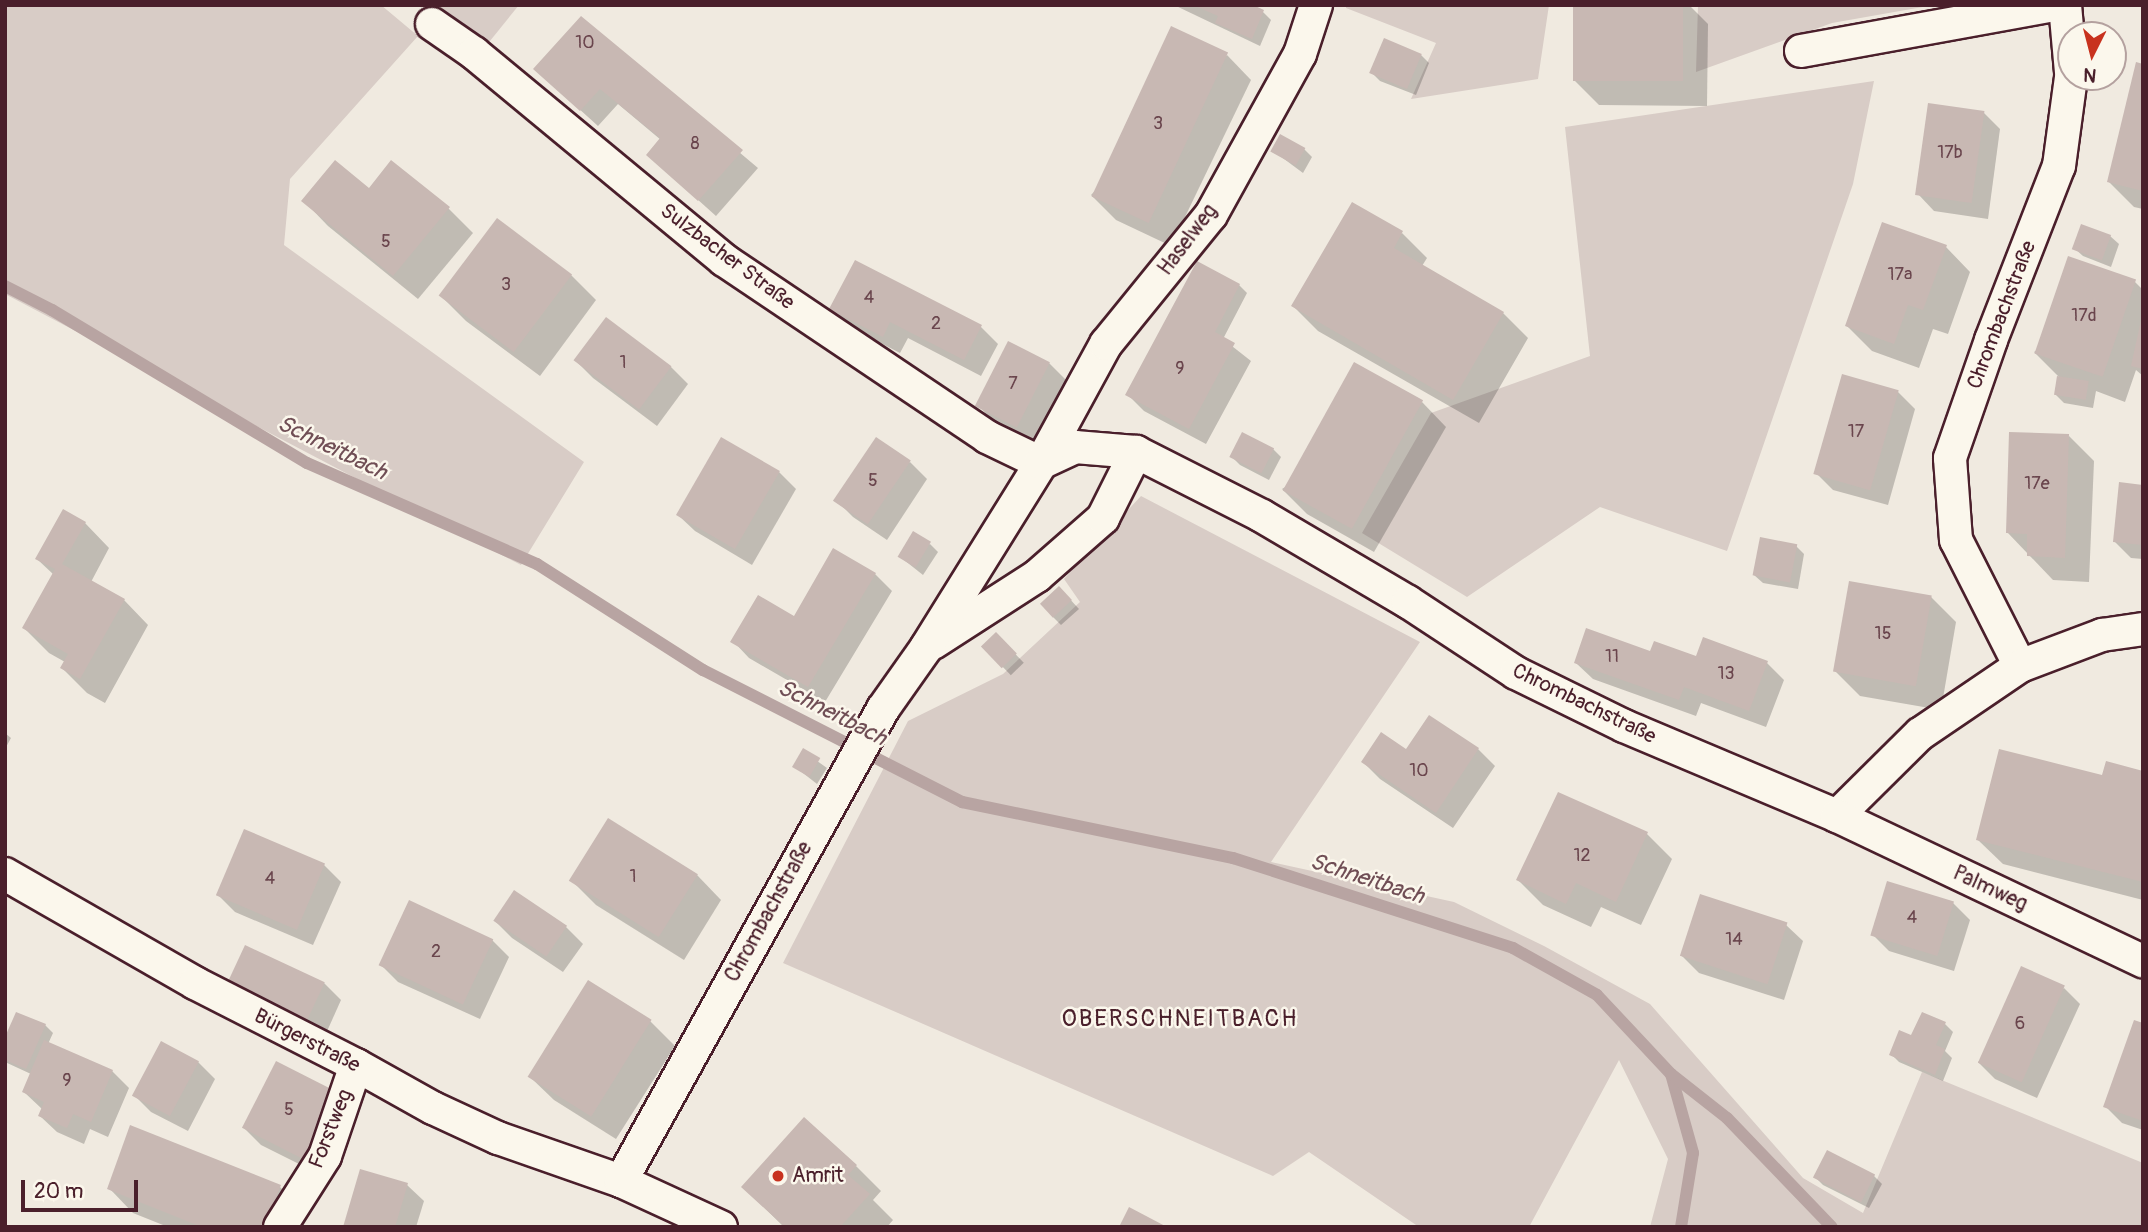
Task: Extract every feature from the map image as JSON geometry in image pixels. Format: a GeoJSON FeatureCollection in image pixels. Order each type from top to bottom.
{"type":"FeatureCollection","features":[{"type":"Feature","properties":{"kind":"street","name":"Haselweg"},"geometry":{"type":"LineString","coordinates":[[1041,463],[1106,344],[1211,215],[1300,54],[1316,5]]}},
{"type":"Feature","properties":{"kind":"street"},"geometry":{"type":"LineString","coordinates":[[1801,51],[2053,5]]}},
{"type":"Feature","properties":{"kind":"street","name":"Sulzbacher Straße"},"geometry":{"type":"LineString","coordinates":[[432,24],[474,53],[724,260],[986,437],[1041,463]]}},
{"type":"Feature","properties":{"kind":"street","name":"Chrombachstraße"},"geometry":{"type":"LineString","coordinates":[[2020,666],[1956,540],[1950,458],[2059,166],[2069,91]]}},
{"type":"Feature","properties":{"kind":"street","name":"Chrombachstraße"},"geometry":{"type":"LineString","coordinates":[[621,1181],[883,709],[926,648],[1041,463],[1075,447],[1136,452],[1262,516],[1408,602],[1516,673],[1624,726],[1837,816]]}},
{"type":"Feature","properties":{"kind":"street","name":"Chrombachstraße"},"geometry":{"type":"LineString","coordinates":[[926,648],[1037,576],[1103,518],[1136,452]]}},
{"type":"Feature","properties":{"kind":"street"},"geometry":{"type":"LineString","coordinates":[[1837,816],[1920,734],[2020,666],[2102,635],[2143,629]]}},
{"type":"Feature","properties":{"kind":"street","name":"Palmweg"},"geometry":{"type":"LineString","coordinates":[[1837,816],[2143,961]]}},
{"type":"Feature","properties":{"kind":"street","name":"Bürgerstraße"},"geometry":{"type":"LineString","coordinates":[[5,873],[195,983],[356,1065],[433,1108],[498,1138],[621,1181],[721,1227]]}},
{"type":"Feature","properties":{"kind":"street","name":"Forstweg"},"geometry":{"type":"LineString","coordinates":[[280,1227],[325,1156],[356,1065]]}},
{"type":"Feature","properties":{"kind":"shaded area"},"geometry":{"type":"Polygon","coordinates":[[[5,5],[381,5],[418,36],[290,179],[284,245],[584,462],[521,565],[5,294],[5,5]]]}},
{"type":"Feature","properties":{"kind":"shaded area"},"geometry":{"type":"Polygon","coordinates":[[[423,5],[519,5],[481,52],[423,5]]]}},
{"type":"Feature","properties":{"kind":"shaded area"},"geometry":{"type":"Polygon","coordinates":[[[1346,5],[1549,5],[1538,79],[1411,99],[1436,43],[1346,8],[1346,5]]]}},
{"type":"Feature","properties":{"kind":"shaded area"},"geometry":{"type":"Polygon","coordinates":[[[1698,5],[1934,5],[1832,23],[1696,72],[1698,5]]]}},
{"type":"Feature","properties":{"kind":"shaded area"},"geometry":{"type":"Polygon","coordinates":[[[1874,81],[1853,184],[1727,551],[1600,507],[1467,597],[1362,533],[1431,413],[1590,356],[1565,127],[1874,81]]]}},
{"type":"Feature","properties":{"kind":"shaded area"},"geometry":{"type":"Polygon","coordinates":[[[1141,496],[1420,642],[1271,862],[1454,902],[1544,946],[1650,1004],[1803,1178],[1863,1213],[1922,1072],[2143,1163],[2143,1227],[1650,1227],[1668,1159],[1619,1060],[1529,1227],[1419,1227],[1309,1152],[1273,1176],[783,963],[908,721],[1003,674],[1080,602],[1064,579],[1141,496]]]}},
{"type":"Feature","properties":{"kind":"building"},"geometry":{"type":"Polygon","coordinates":[[[1193,5],[1253,5],[1264,10],[1252,39],[1215,23],[1218,16],[1193,5]]]}},
{"type":"Feature","properties":{"kind":"building"},"geometry":{"type":"Polygon","coordinates":[[[1573,5],[1683,5],[1683,81],[1573,81],[1573,5]]]}},
{"type":"Feature","properties":{"kind":"building"},"geometry":{"type":"Polygon","coordinates":[[[581,16],[743,150],[698,201],[646,155],[660,138],[600,89],[580,111],[533,69],[581,16]]]}},
{"type":"Feature","properties":{"kind":"building"},"geometry":{"type":"Polygon","coordinates":[[[1171,26],[1228,53],[1149,223],[1092,196],[1171,26]]]}},
{"type":"Feature","properties":{"kind":"building"},"geometry":{"type":"Polygon","coordinates":[[[1384,38],[1422,54],[1407,89],[1369,73],[1384,38]]]}},
{"type":"Feature","properties":{"kind":"building"},"geometry":{"type":"Polygon","coordinates":[[[2136,62],[2143,64],[2143,191],[2107,182],[2136,62]]]}},
{"type":"Feature","properties":{"kind":"building"},"geometry":{"type":"Polygon","coordinates":[[[1928,103],[1984,111],[1972,203],[1915,195],[1928,103]]]}},
{"type":"Feature","properties":{"kind":"building"},"geometry":{"type":"Polygon","coordinates":[[[1280,134],[1305,148],[1296,166],[1270,151],[1280,134]]]}},
{"type":"Feature","properties":{"kind":"building"},"geometry":{"type":"Polygon","coordinates":[[[335,160],[369,188],[391,160],[450,207],[393,276],[301,201],[335,160]]]}},
{"type":"Feature","properties":{"kind":"building"},"geometry":{"type":"Polygon","coordinates":[[[1352,202],[1403,231],[1394,248],[1504,312],[1453,400],[1291,306],[1352,202]]]}},
{"type":"Feature","properties":{"kind":"building"},"geometry":{"type":"Polygon","coordinates":[[[497,218],[572,275],[514,352],[439,295],[497,218]]]}},
{"type":"Feature","properties":{"kind":"building"},"geometry":{"type":"Polygon","coordinates":[[[1882,222],[1947,245],[1923,310],[1908,305],[1894,344],[1845,326],[1882,222]]]}},
{"type":"Feature","properties":{"kind":"building"},"geometry":{"type":"Polygon","coordinates":[[[2081,224],[2111,235],[2102,260],[2072,249],[2081,224]]]}},
{"type":"Feature","properties":{"kind":"building"},"geometry":{"type":"Polygon","coordinates":[[[2068,256],[2136,279],[2103,377],[2034,353],[2068,256]]]}},
{"type":"Feature","properties":{"kind":"building"},"geometry":{"type":"Polygon","coordinates":[[[855,260],[982,325],[964,360],[890,322],[883,337],[829,309],[855,260]]]}},
{"type":"Feature","properties":{"kind":"building"},"geometry":{"type":"Polygon","coordinates":[[[1197,261],[1240,284],[1215,332],[1235,343],[1189,429],[1125,395],[1197,261]]]}},
{"type":"Feature","properties":{"kind":"building"},"geometry":{"type":"Polygon","coordinates":[[[2143,316],[2143,369],[2131,366],[2143,316]]]}},
{"type":"Feature","properties":{"kind":"building"},"geometry":{"type":"Polygon","coordinates":[[[606,317],[671,366],[639,409],[574,360],[606,317]]]}},
{"type":"Feature","properties":{"kind":"building"},"geometry":{"type":"Polygon","coordinates":[[[1008,341],[1050,362],[1017,427],[975,406],[1008,341]]]}},
{"type":"Feature","properties":{"kind":"building"},"geometry":{"type":"Polygon","coordinates":[[[1354,362],[1423,400],[1352,529],[1283,491],[1354,362]]]}},
{"type":"Feature","properties":{"kind":"building"},"geometry":{"type":"Polygon","coordinates":[[[1842,374],[1899,390],[1870,490],[1813,474],[1842,374]]]}},
{"type":"Feature","properties":{"kind":"building"},"geometry":{"type":"Polygon","coordinates":[[[2057,376],[2089,381],[2086,400],[2054,395],[2057,376]]]}},
{"type":"Feature","properties":{"kind":"building"},"geometry":{"type":"Polygon","coordinates":[[[1242,432],[1274,448],[1261,473],[1229,457],[1242,432]]]}},
{"type":"Feature","properties":{"kind":"building"},"geometry":{"type":"Polygon","coordinates":[[[2009,432],[2069,434],[2065,558],[2027,556],[2027,534],[2006,533],[2009,432]]]}},
{"type":"Feature","properties":{"kind":"building"},"geometry":{"type":"Polygon","coordinates":[[[721,437],[780,471],[735,549],[676,515],[721,437]]]}},
{"type":"Feature","properties":{"kind":"building"},"geometry":{"type":"Polygon","coordinates":[[[876,437],[911,460],[868,524],[833,501],[876,437]]]}},
{"type":"Feature","properties":{"kind":"building"},"geometry":{"type":"Polygon","coordinates":[[[2119,482],[2143,485],[2143,545],[2113,542],[2119,482]]]}},
{"type":"Feature","properties":{"kind":"building"},"geometry":{"type":"Polygon","coordinates":[[[63,509],[86,522],[62,564],[125,599],[80,679],[60,668],[68,654],[22,628],[55,569],[35,559],[63,509]]]}},
{"type":"Feature","properties":{"kind":"building"},"geometry":{"type":"Polygon","coordinates":[[[913,531],[931,542],[916,568],[898,557],[913,531]]]}},
{"type":"Feature","properties":{"kind":"building"},"geometry":{"type":"Polygon","coordinates":[[[1760,537],[1797,544],[1790,583],[1753,575],[1760,537]]]}},
{"type":"Feature","properties":{"kind":"building"},"geometry":{"type":"Polygon","coordinates":[[[833,548],[876,573],[808,687],[730,642],[758,595],[794,616],[833,548]]]}},
{"type":"Feature","properties":{"kind":"building"},"geometry":{"type":"Polygon","coordinates":[[[1849,581],[1932,596],[1916,686],[1833,672],[1849,581]]]}},
{"type":"Feature","properties":{"kind":"building"},"geometry":{"type":"Polygon","coordinates":[[[1059,586],[1072,600],[1053,618],[1040,604],[1059,586]]]}},
{"type":"Feature","properties":{"kind":"building"},"geometry":{"type":"Polygon","coordinates":[[[1586,628],[1650,651],[1654,641],[1696,656],[1703,637],[1768,661],[1749,711],[1684,687],[1679,700],[1574,663],[1586,628]]]}},
{"type":"Feature","properties":{"kind":"building"},"geometry":{"type":"Polygon","coordinates":[[[996,632],[1017,654],[1002,668],[981,647],[996,632]]]}},
{"type":"Feature","properties":{"kind":"building"},"geometry":{"type":"Polygon","coordinates":[[[1429,715],[1479,748],[1436,813],[1361,762],[1381,732],[1406,749],[1429,715]]]}},
{"type":"Feature","properties":{"kind":"building"},"geometry":{"type":"Polygon","coordinates":[[[803,748],[820,758],[809,777],[792,767],[803,748]]]}},
{"type":"Feature","properties":{"kind":"building"},"geometry":{"type":"Polygon","coordinates":[[[1999,749],[2102,775],[2106,761],[2143,771],[2143,882],[1976,840],[1999,749]]]}},
{"type":"Feature","properties":{"kind":"building"},"geometry":{"type":"Polygon","coordinates":[[[1558,792],[1648,832],[1616,902],[1576,883],[1566,904],[1516,880],[1558,792]]]}},
{"type":"Feature","properties":{"kind":"building"},"geometry":{"type":"Polygon","coordinates":[[[608,818],[698,874],[659,937],[569,881],[608,818]]]}},
{"type":"Feature","properties":{"kind":"building"},"geometry":{"type":"Polygon","coordinates":[[[244,829],[325,863],[297,930],[216,895],[244,829]]]}},
{"type":"Feature","properties":{"kind":"building"},"geometry":{"type":"Polygon","coordinates":[[[1887,881],[1954,901],[1937,956],[1870,936],[1887,881]]]}},
{"type":"Feature","properties":{"kind":"building"},"geometry":{"type":"Polygon","coordinates":[[[514,890],[567,926],[546,956],[493,921],[514,890]]]}},
{"type":"Feature","properties":{"kind":"building"},"geometry":{"type":"Polygon","coordinates":[[[1700,894],[1787,922],[1767,984],[1680,956],[1700,894]]]}},
{"type":"Feature","properties":{"kind":"building"},"geometry":{"type":"Polygon","coordinates":[[[409,900],[493,939],[463,1005],[379,965],[409,900]]]}},
{"type":"Feature","properties":{"kind":"building"},"geometry":{"type":"Polygon","coordinates":[[[245,945],[325,982],[306,1022],[226,985],[245,945]]]}},
{"type":"Feature","properties":{"kind":"building"},"geometry":{"type":"Polygon","coordinates":[[[2021,966],[2065,986],[2022,1082],[1978,1063],[2021,966]]]}},
{"type":"Feature","properties":{"kind":"building"},"geometry":{"type":"Polygon","coordinates":[[[588,980],[652,1020],[591,1116],[528,1077],[588,980]]]}},
{"type":"Feature","properties":{"kind":"building"},"geometry":{"type":"Polygon","coordinates":[[[16,1012],[46,1024],[26,1069],[5,1060],[5,1037],[16,1012]]]}},
{"type":"Feature","properties":{"kind":"building"},"geometry":{"type":"Polygon","coordinates":[[[1922,1012],[1946,1022],[1936,1045],[1945,1049],[1935,1075],[1889,1055],[1899,1030],[1911,1035],[1922,1012]]]}},
{"type":"Feature","properties":{"kind":"building"},"geometry":{"type":"Polygon","coordinates":[[[2134,1020],[2143,1023],[2143,1121],[2103,1107],[2134,1020]]]}},
{"type":"Feature","properties":{"kind":"building"},"geometry":{"type":"Polygon","coordinates":[[[44,1040],[113,1070],[91,1122],[73,1114],[67,1128],[38,1116],[44,1102],[22,1092],[44,1040]]]}},
{"type":"Feature","properties":{"kind":"building"},"geometry":{"type":"Polygon","coordinates":[[[161,1041],[199,1061],[170,1116],[132,1096],[161,1041]]]}},
{"type":"Feature","properties":{"kind":"building"},"geometry":{"type":"Polygon","coordinates":[[[276,1061],[337,1092],[303,1159],[242,1128],[276,1061]]]}},
{"type":"Feature","properties":{"kind":"building"},"geometry":{"type":"Polygon","coordinates":[[[804,1117],[857,1165],[848,1175],[870,1194],[840,1227],[785,1227],[741,1187],[804,1117]]]}},
{"type":"Feature","properties":{"kind":"building"},"geometry":{"type":"Polygon","coordinates":[[[130,1125],[281,1185],[264,1227],[202,1227],[107,1189],[130,1125]]]}},
{"type":"Feature","properties":{"kind":"building"},"geometry":{"type":"Polygon","coordinates":[[[1827,1150],[1875,1175],[1861,1202],[1813,1178],[1827,1150]]]}},
{"type":"Feature","properties":{"kind":"building"},"geometry":{"type":"Polygon","coordinates":[[[360,1169],[408,1183],[395,1227],[343,1227],[360,1169]]]}},
{"type":"Feature","properties":{"kind":"building"},"geometry":{"type":"Polygon","coordinates":[[[1129,1207],[1167,1227],[1119,1227],[1129,1207]]]}},
{"type":"Feature","properties":{"kind":"waterway","name":"Schneitbach"},"geometry":{"type":"LineString","coordinates":[[5,286],[52,310],[307,463],[537,564],[703,670],[962,802],[1233,858],[1513,948],[1597,995],[1671,1074],[1693,1153],[1681,1227]]}},
{"type":"Feature","properties":{"kind":"waterway","name":"Schneitbach"},"geometry":{"type":"LineString","coordinates":[[1671,1074],[1727,1118],[1832,1227]]}},
{"type":"Feature","properties":{"kind":"place","name":"Amrit"},"geometry":{"type":"Point","coordinates":[778,1176]}},
{"type":"Feature","properties":{"kind":"district","name":"OBERSCHNEITBACH"},"geometry":{"type":"Point","coordinates":[1180,1019]}}]}
